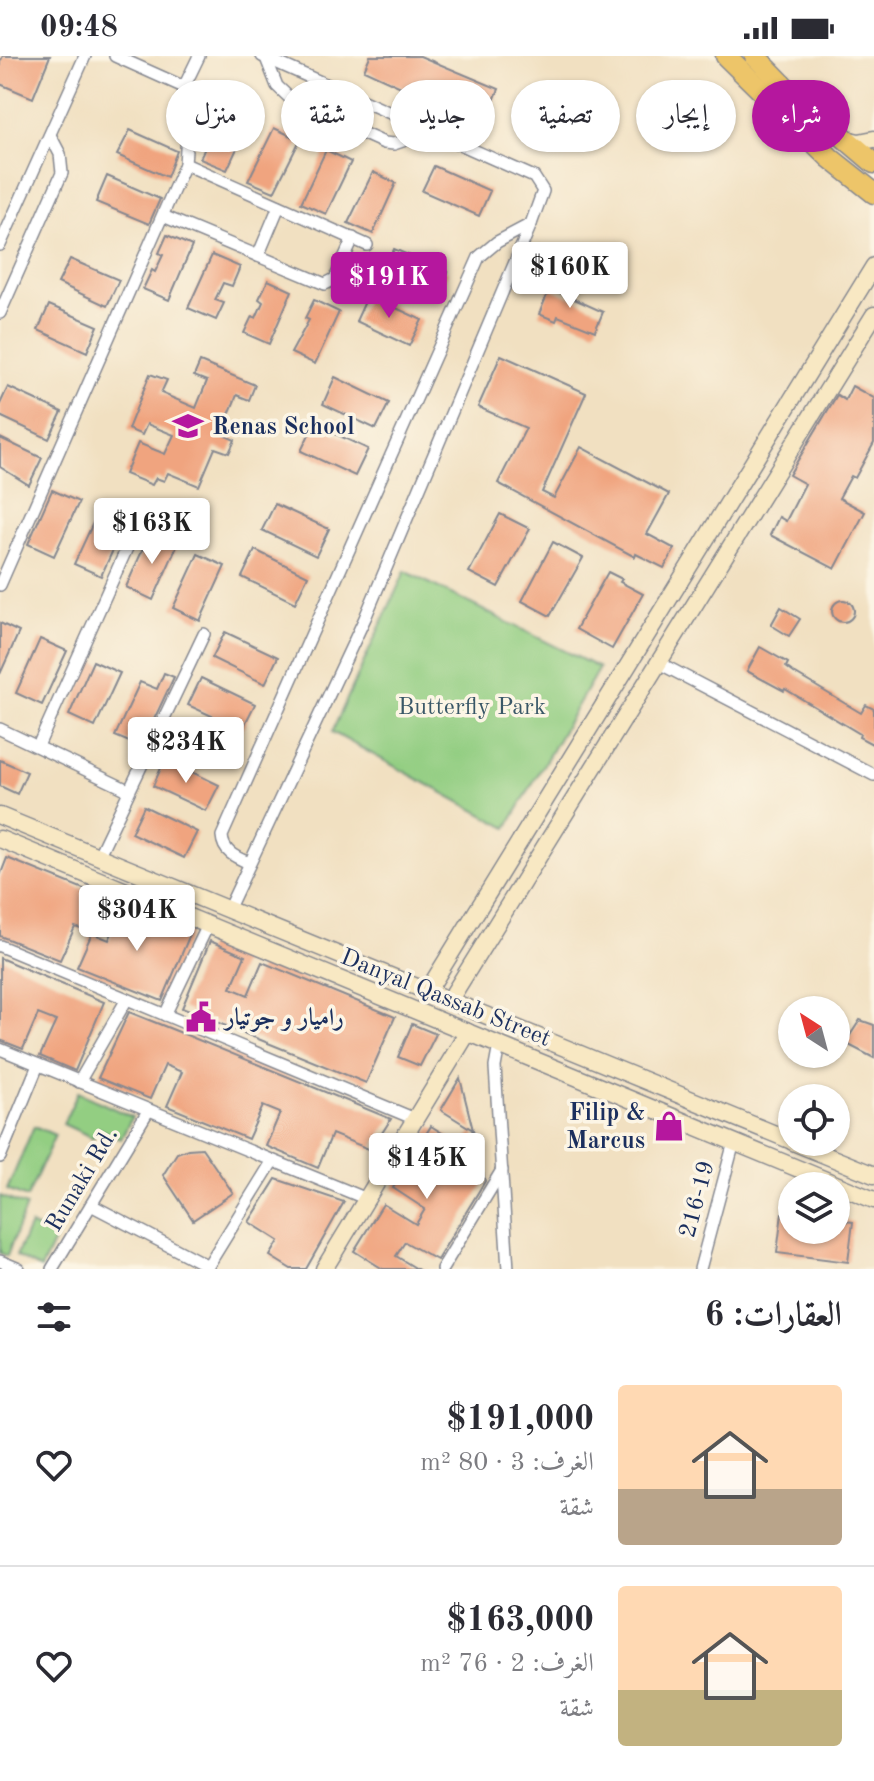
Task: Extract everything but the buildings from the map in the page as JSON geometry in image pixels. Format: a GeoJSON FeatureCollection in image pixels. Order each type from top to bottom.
{"type":"FeatureCollection","features":[{"type":"Feature","properties":{"kind":"highway"},"geometry":{"type":"LineString","coordinates":[[726,56],[830,158],[874,193]]}},
{"type":"Feature","properties":{"kind":"highway"},"geometry":{"type":"LineString","coordinates":[[755,56],[778,80]]}},
{"type":"Feature","properties":{"kind":"highway"},"geometry":{"type":"LineString","coordinates":[[850,144],[874,163]]}},
{"type":"Feature","properties":{"kind":"street"},"geometry":{"type":"LineString","coordinates":[[0,245],[85,56]]}},
{"type":"Feature","properties":{"kind":"street"},"geometry":{"type":"LineString","coordinates":[[115,56],[168,80]]}},
{"type":"Feature","properties":{"kind":"street"},"geometry":{"type":"LineString","coordinates":[[187,80],[199,56]]}},
{"type":"Feature","properties":{"kind":"street"},"geometry":{"type":"LineString","coordinates":[[264,57],[277,86],[295,103],[390,143]]}},
{"type":"Feature","properties":{"kind":"street"},"geometry":{"type":"LineString","coordinates":[[264,57],[390,112]]}},
{"type":"Feature","properties":{"kind":"street"},"geometry":{"type":"LineString","coordinates":[[0,313],[62,173],[60,154],[50,135]]}},
{"type":"Feature","properties":{"kind":"street"},"geometry":{"type":"LineString","coordinates":[[850,139],[859,142],[874,139]]}},
{"type":"Feature","properties":{"kind":"street"},"geometry":{"type":"LineString","coordinates":[[0,585],[163,216],[185,164],[186,152]]}},
{"type":"Feature","properties":{"kind":"street"},"geometry":{"type":"LineString","coordinates":[[228,910],[365,618],[543,191],[534,177],[479,152]]}},
{"type":"Feature","properties":{"kind":"street"},"geometry":{"type":"LineString","coordinates":[[185,164],[367,245]]}},
{"type":"Feature","properties":{"kind":"street"},"geometry":{"type":"LineString","coordinates":[[258,256],[279,206]]}},
{"type":"Feature","properties":{"kind":"street"},"geometry":{"type":"LineString","coordinates":[[163,216],[325,284],[335,279],[353,238]]}},
{"type":"Feature","properties":{"kind":"street"},"geometry":{"type":"LineString","coordinates":[[249,863],[226,850],[222,836],[420,387],[479,257],[497,242],[531,224]]}},
{"type":"Feature","properties":{"kind":"street"},"geometry":{"type":"LineString","coordinates":[[427,992],[874,266]]}},
{"type":"Feature","properties":{"kind":"street"},"geometry":{"type":"LineString","coordinates":[[449,1001],[874,315]]}},
{"type":"Feature","properties":{"kind":"street"},"geometry":{"type":"LineString","coordinates":[[38,746],[136,528]]}},
{"type":"Feature","properties":{"kind":"street"},"geometry":{"type":"LineString","coordinates":[[98,857],[204,634]]}},
{"type":"Feature","properties":{"kind":"street"},"geometry":{"type":"LineString","coordinates":[[659,663],[874,775]]}},
{"type":"Feature","properties":{"kind":"street"},"geometry":{"type":"LineString","coordinates":[[0,729],[128,790]]}},
{"type":"Feature","properties":{"kind":"street","name":"Danyal Qassab Street"},"geometry":{"type":"LineString","coordinates":[[0,816],[778,1136]]}},
{"type":"Feature","properties":{"kind":"street","name":"Danyal Qassab Street"},"geometry":{"type":"LineString","coordinates":[[0,839],[874,1200]]}},
{"type":"Feature","properties":{"kind":"street"},"geometry":{"type":"LineString","coordinates":[[165,1015],[208,925]]}},
{"type":"Feature","properties":{"kind":"street"},"geometry":{"type":"LineString","coordinates":[[0,946],[415,1119]]}},
{"type":"Feature","properties":{"kind":"street"},"geometry":{"type":"LineString","coordinates":[[309,966],[318,947]]}},
{"type":"Feature","properties":{"kind":"street"},"geometry":{"type":"LineString","coordinates":[[79,1082],[127,999]]}},
{"type":"Feature","properties":{"kind":"street"},"geometry":{"type":"LineString","coordinates":[[324,1269],[468,1032]]}},
{"type":"Feature","properties":{"kind":"street"},"geometry":{"type":"LineString","coordinates":[[499,1045],[495,1067],[508,1269]]}},
{"type":"Feature","properties":{"kind":"street"},"geometry":{"type":"LineString","coordinates":[[0,1049],[367,1199]]}},
{"type":"Feature","properties":{"kind":"street"},"geometry":{"type":"LineString","coordinates":[[0,1157],[38,1065]]}},
{"type":"Feature","properties":{"kind":"street","name":"Runaki Rd."},"geometry":{"type":"LineString","coordinates":[[52,1269],[148,1111]]}},
{"type":"Feature","properties":{"kind":"street","name":"216-19"},"geometry":{"type":"LineString","coordinates":[[700,1269],[734,1142]]}},
{"type":"Feature","properties":{"kind":"street","name":"Danyal Qassab Street"},"geometry":{"type":"LineString","coordinates":[[827,1156],[874,1175]]}},
{"type":"Feature","properties":{"kind":"street"},"geometry":{"type":"LineString","coordinates":[[91,1205],[207,1268],[272,1162]]}},
{"type":"Feature","properties":{"kind":"street"},"geometry":{"type":"LineString","coordinates":[[442,1269],[502,1170]]}},
{"type":"Feature","properties":{"kind":"street"},"geometry":{"type":"LineString","coordinates":[[0,1261],[19,1269]]}},
{"type":"Feature","properties":{"kind":"green space","name":"Butterfly Park"},"geometry":{"type":"Polygon","coordinates":[[[405,571],[599,668],[507,828],[332,732],[405,571]]]}},
{"type":"Feature","properties":{"kind":"green space"},"geometry":{"type":"Polygon","coordinates":[[[78,1092],[132,1117],[121,1139],[98,1128],[93,1138],[63,1124],[78,1092]]]}},
{"type":"Feature","properties":{"kind":"green space"},"geometry":{"type":"Polygon","coordinates":[[[34,1126],[55,1135],[27,1198],[7,1190],[34,1126]]]}},
{"type":"Feature","properties":{"kind":"green space"},"geometry":{"type":"Polygon","coordinates":[[[0,1196],[26,1206],[7,1256],[0,1253],[0,1196]]]}},
{"type":"Feature","properties":{"kind":"green space"},"geometry":{"type":"Polygon","coordinates":[[[30,1225],[56,1237],[41,1269],[16,1256],[30,1225]]]}},
{"type":"Feature","properties":{"kind":"place","name":"Renas School"},"geometry":{"type":"Point","coordinates":[188,426]}},
{"type":"Feature","properties":{"kind":"place","name":"رامیار و جوتیار"},"geometry":{"type":"Point","coordinates":[201,1017]}},
{"type":"Feature","properties":{"kind":"place","name":"Filip & Marcus"},"geometry":{"type":"Point","coordinates":[669,1126]}}]}
